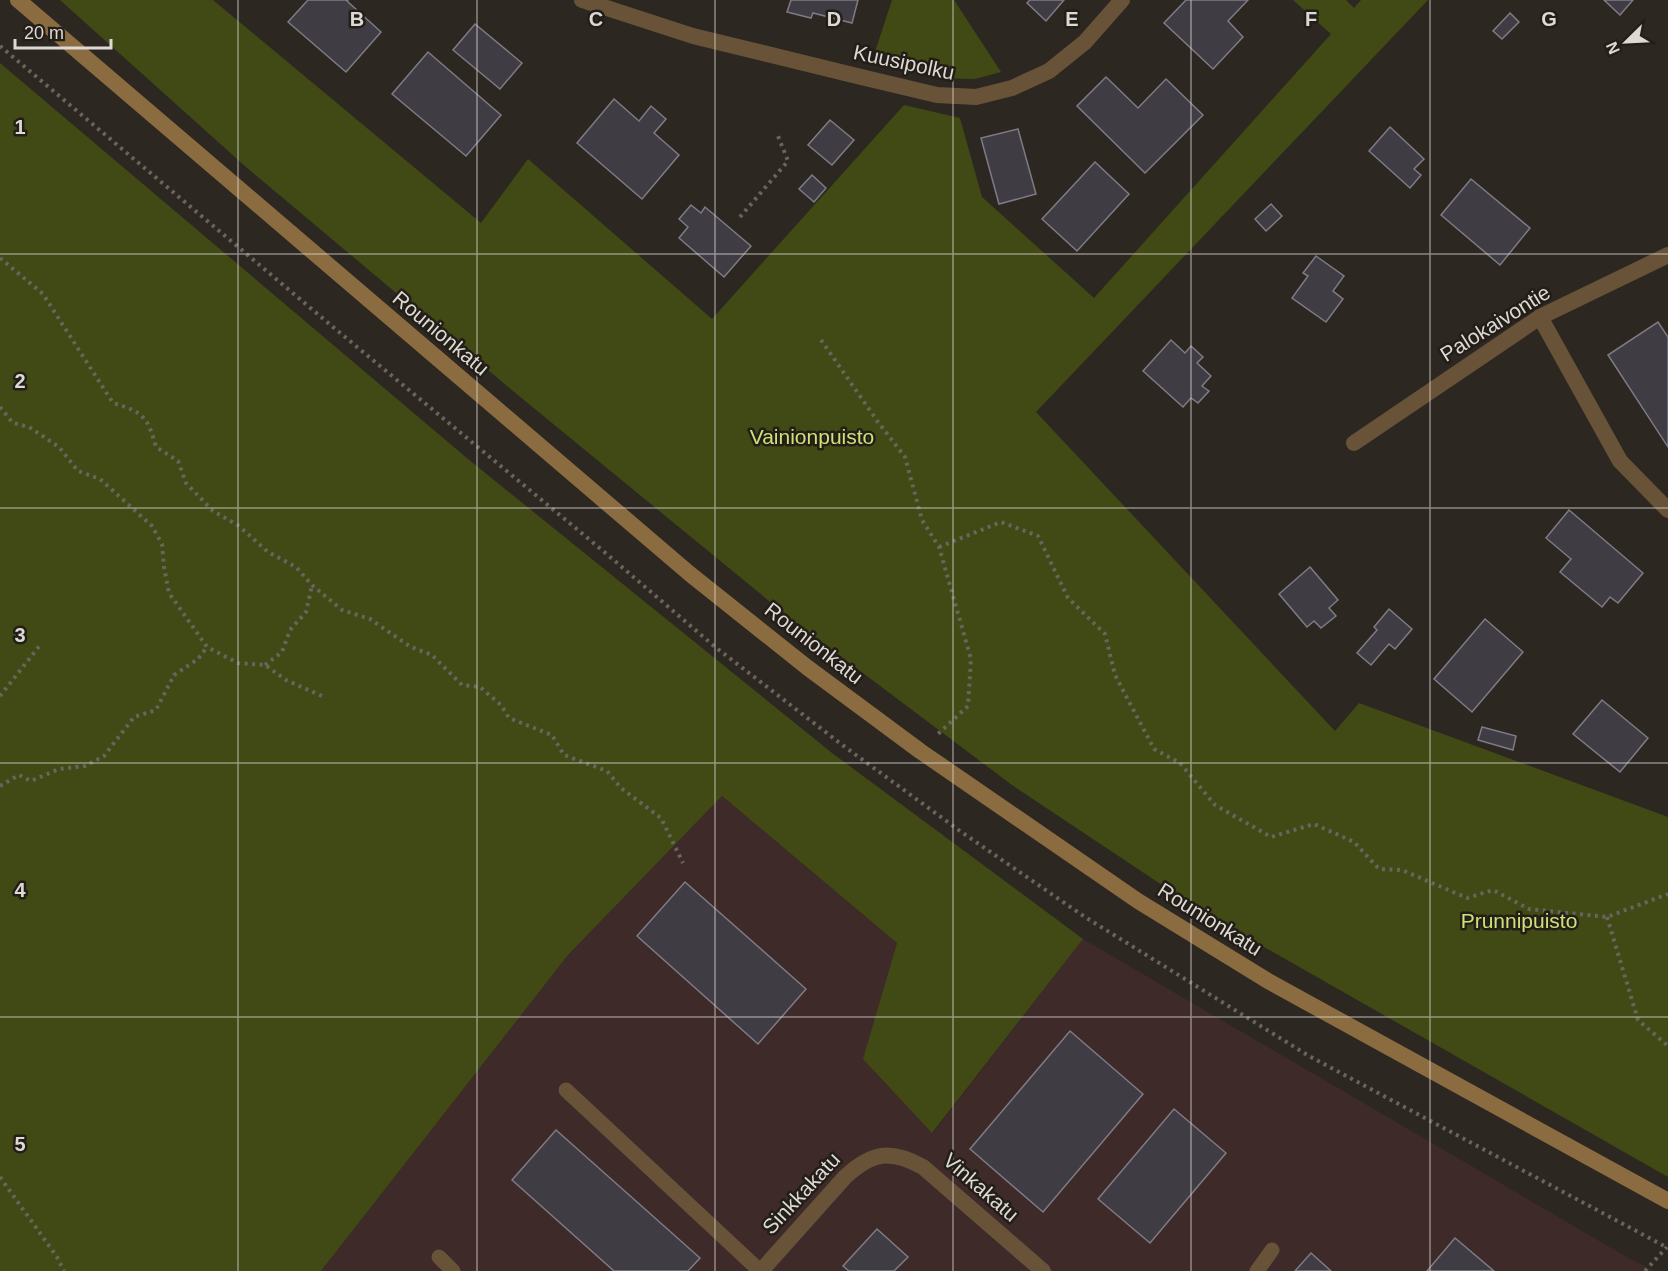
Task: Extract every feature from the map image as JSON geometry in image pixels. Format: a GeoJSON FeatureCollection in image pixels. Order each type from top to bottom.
{"type":"FeatureCollection","features":[{"type":"Feature","properties":{"kind":"main road","name":"Rounionkatu"},"geometry":{"type":"LineString","coordinates":[[18,0],[690,574],[808,668],[920,751],[1138,901],[1268,981],[1668,1201]]}},
{"type":"Feature","properties":{"kind":"street","name":"Kuusipolku"},"geometry":{"type":"LineString","coordinates":[[582,0],[693,36],[937,95],[976,97],[1012,88],[1049,71],[1085,42],[1122,0]]}},
{"type":"Feature","properties":{"kind":"street","name":"Palokaivontie"},"geometry":{"type":"LineString","coordinates":[[1354,443],[1540,317],[1668,255]]}},
{"type":"Feature","properties":{"kind":"street"},"geometry":{"type":"LineString","coordinates":[[1540,317],[1620,461],[1668,510]]}},
{"type":"Feature","properties":{"kind":"street","name":"Sinkkakatu"},"geometry":{"type":"LineString","coordinates":[[760,1271],[844,1177],[860,1163],[880,1155]]}},
{"type":"Feature","properties":{"kind":"street","name":"Vinkakatu"},"geometry":{"type":"LineString","coordinates":[[880,1155],[904,1157],[923,1167],[1043,1271]]}},
{"type":"Feature","properties":{"kind":"lane"},"geometry":{"type":"LineString","coordinates":[[566,1090],[760,1271]]}},
{"type":"Feature","properties":{"kind":"lane"},"geometry":{"type":"LineString","coordinates":[[1257,1271],[1272,1250]]}},
{"type":"Feature","properties":{"kind":"lane"},"geometry":{"type":"LineString","coordinates":[[439,1257],[453,1271]]}},
{"type":"Feature","properties":{"kind":"path"},"geometry":{"type":"LineString","coordinates":[[740,217],[788,160],[778,135]]}},
{"type":"Feature","properties":{"kind":"path"},"geometry":{"type":"LineString","coordinates":[[0,258],[43,294],[113,403],[132,408],[150,423],[156,447],[177,461],[186,483],[213,511],[239,526],[268,552],[296,567],[312,585],[342,610],[370,620],[411,647],[432,655],[462,685],[480,687],[501,705],[509,718],[552,735],[564,755],[607,771],[621,788],[661,818],[683,862]]}},
{"type":"Feature","properties":{"kind":"path"},"geometry":{"type":"LineString","coordinates":[[821,340],[905,457],[922,520],[939,547],[971,659],[968,706],[920,751]]}},
{"type":"Feature","properties":{"kind":"path"},"geometry":{"type":"LineString","coordinates":[[0,407],[13,423],[29,427],[59,447],[78,471],[100,479],[152,526],[162,544],[168,592],[207,647],[238,663],[266,665],[286,680],[322,696]]}},
{"type":"Feature","properties":{"kind":"path"},"geometry":{"type":"LineString","coordinates":[[939,547],[1001,522],[1038,536],[1068,598],[1105,633],[1115,675],[1154,749],[1180,763],[1215,805],[1271,837],[1314,824],[1354,842],[1379,869],[1402,870],[1467,898],[1493,890],[1529,909],[1607,917],[1668,894]]}},
{"type":"Feature","properties":{"kind":"path"},"geometry":{"type":"LineString","coordinates":[[266,665],[282,652],[290,630],[306,612],[312,585]]}},
{"type":"Feature","properties":{"kind":"path"},"geometry":{"type":"LineString","coordinates":[[0,696],[41,644]]}},
{"type":"Feature","properties":{"kind":"path"},"geometry":{"type":"LineString","coordinates":[[0,786],[19,775],[32,781],[59,769],[85,766],[104,756],[134,717],[156,710],[174,675],[198,660],[207,647]]}},
{"type":"Feature","properties":{"kind":"path"},"geometry":{"type":"LineString","coordinates":[[1607,917],[1638,1020],[1668,1046]]}},
{"type":"Feature","properties":{"kind":"path"},"geometry":{"type":"LineString","coordinates":[[0,1177],[57,1257],[64,1271]]}},
{"type":"Feature","properties":{"kind":"path"},"geometry":{"type":"LineString","coordinates":[[1645,1271],[1667,1247]]}},
{"type":"Feature","properties":{"kind":"shaded area"},"geometry":{"type":"Polygon","coordinates":[[[722,796],[897,943],[864,1059],[933,1133],[1083,939],[1625,1256],[1655,1271],[321,1271],[568,955],[722,796]]]}},
{"type":"Feature","properties":{"kind":"green space"},"geometry":{"type":"Polygon","coordinates":[[[60,0],[213,0],[481,223],[528,159],[712,319],[904,105],[960,118],[982,197],[1094,298],[1331,34],[1293,0],[1346,0],[1354,8],[1361,0],[1428,0],[1036,412],[1335,731],[1359,703],[1668,817],[1668,1177],[1201,911],[1012,785],[791,619],[513,391],[246,167],[60,0]]]}},
{"type":"Feature","properties":{"kind":"green space"},"geometry":{"type":"Polygon","coordinates":[[[892,0],[954,0],[1001,72],[975,79],[937,78],[872,61],[892,0]]]}},
{"type":"Feature","properties":{"kind":"green space"},"geometry":{"type":"Polygon","coordinates":[[[0,63],[468,459],[832,753],[1083,939],[932,1133],[863,1059],[897,943],[722,796],[568,955],[321,1271],[0,1271],[0,63]]]}},
{"type":"Feature","properties":{"kind":"building"},"geometry":{"type":"Polygon","coordinates":[[[308,0],[348,0],[381,32],[346,72],[288,22],[308,0]]]}},
{"type":"Feature","properties":{"kind":"building"},"geometry":{"type":"Polygon","coordinates":[[[791,0],[858,0],[852,23],[813,13],[811,18],[787,12],[791,0]]]}},
{"type":"Feature","properties":{"kind":"building"},"geometry":{"type":"Polygon","coordinates":[[[1030,0],[1064,0],[1046,21],[1027,3],[1030,0]]]}},
{"type":"Feature","properties":{"kind":"building"},"geometry":{"type":"Polygon","coordinates":[[[1186,0],[1248,0],[1228,21],[1243,37],[1213,69],[1164,23],[1186,0]]]}},
{"type":"Feature","properties":{"kind":"building"},"geometry":{"type":"Polygon","coordinates":[[[1604,0],[1633,0],[1620,15],[1604,0]]]}},
{"type":"Feature","properties":{"kind":"building"},"geometry":{"type":"Polygon","coordinates":[[[1510,13],[1519,22],[1502,39],[1493,31],[1510,13]]]}},
{"type":"Feature","properties":{"kind":"building"},"geometry":{"type":"Polygon","coordinates":[[[475,24],[522,63],[500,89],[453,50],[475,24]]]}},
{"type":"Feature","properties":{"kind":"building"},"geometry":{"type":"Polygon","coordinates":[[[428,52],[501,115],[466,156],[392,94],[428,52]]]}},
{"type":"Feature","properties":{"kind":"building"},"geometry":{"type":"Polygon","coordinates":[[[1106,77],[1138,108],[1166,79],[1203,115],[1145,173],[1077,106],[1106,77]]]}},
{"type":"Feature","properties":{"kind":"building"},"geometry":{"type":"Polygon","coordinates":[[[614,99],[639,121],[651,106],[666,119],[654,133],[679,155],[642,199],[577,143],[614,99]]]}},
{"type":"Feature","properties":{"kind":"building"},"geometry":{"type":"Polygon","coordinates":[[[830,120],[854,140],[832,165],[808,145],[830,120]]]}},
{"type":"Feature","properties":{"kind":"building"},"geometry":{"type":"Polygon","coordinates":[[[1390,127],[1424,159],[1414,169],[1421,175],[1410,188],[1369,151],[1390,127]]]}},
{"type":"Feature","properties":{"kind":"building"},"geometry":{"type":"Polygon","coordinates":[[[1018,129],[1036,194],[999,204],[981,138],[1018,129]]]}},
{"type":"Feature","properties":{"kind":"building"},"geometry":{"type":"Polygon","coordinates":[[[1095,162],[1129,194],[1077,251],[1042,219],[1095,162]]]}},
{"type":"Feature","properties":{"kind":"building"},"geometry":{"type":"Polygon","coordinates":[[[812,175],[826,188],[814,202],[799,189],[812,175]]]}},
{"type":"Feature","properties":{"kind":"building"},"geometry":{"type":"Polygon","coordinates":[[[1471,179],[1530,228],[1500,265],[1441,215],[1471,179]]]}},
{"type":"Feature","properties":{"kind":"building"},"geometry":{"type":"Polygon","coordinates":[[[1271,204],[1282,216],[1266,231],[1255,219],[1271,204]]]}},
{"type":"Feature","properties":{"kind":"building"},"geometry":{"type":"Polygon","coordinates":[[[691,205],[701,213],[705,207],[751,246],[724,277],[679,238],[688,227],[679,219],[691,205]]]}},
{"type":"Feature","properties":{"kind":"building"},"geometry":{"type":"Polygon","coordinates":[[[1316,256],[1344,276],[1333,291],[1343,299],[1326,322],[1292,298],[1308,276],[1303,273],[1316,256]]]}},
{"type":"Feature","properties":{"kind":"building"},"geometry":{"type":"Polygon","coordinates":[[[1658,322],[1668,337],[1668,447],[1608,355],[1658,322]]]}},
{"type":"Feature","properties":{"kind":"building"},"geometry":{"type":"Polygon","coordinates":[[[1171,340],[1185,353],[1191,346],[1203,357],[1197,363],[1211,376],[1202,386],[1209,391],[1198,403],[1191,398],[1183,407],[1143,371],[1171,340]]]}},
{"type":"Feature","properties":{"kind":"building"},"geometry":{"type":"Polygon","coordinates":[[[1569,510],[1643,573],[1618,603],[1610,597],[1602,607],[1560,572],[1571,559],[1546,538],[1569,510]]]}},
{"type":"Feature","properties":{"kind":"building"},"geometry":{"type":"Polygon","coordinates":[[[1310,567],[1338,600],[1329,608],[1336,616],[1321,628],[1314,621],[1307,627],[1279,594],[1310,567]]]}},
{"type":"Feature","properties":{"kind":"building"},"geometry":{"type":"Polygon","coordinates":[[[1389,609],[1412,629],[1395,649],[1389,644],[1371,665],[1357,653],[1377,630],[1374,627],[1389,609]]]}},
{"type":"Feature","properties":{"kind":"building"},"geometry":{"type":"Polygon","coordinates":[[[1485,619],[1523,652],[1472,712],[1434,679],[1485,619]]]}},
{"type":"Feature","properties":{"kind":"building"},"geometry":{"type":"Polygon","coordinates":[[[1602,700],[1648,738],[1620,772],[1573,734],[1602,700]]]}},
{"type":"Feature","properties":{"kind":"building"},"geometry":{"type":"Polygon","coordinates":[[[1482,727],[1516,736],[1513,750],[1478,740],[1482,727]]]}},
{"type":"Feature","properties":{"kind":"building"},"geometry":{"type":"Polygon","coordinates":[[[685,882],[806,989],[758,1044],[637,936],[685,882]]]}},
{"type":"Feature","properties":{"kind":"building"},"geometry":{"type":"Polygon","coordinates":[[[1070,1031],[1143,1094],[1043,1212],[970,1149],[1070,1031]]]}},
{"type":"Feature","properties":{"kind":"building"},"geometry":{"type":"Polygon","coordinates":[[[1174,1109],[1226,1153],[1150,1243],[1098,1199],[1174,1109]]]}},
{"type":"Feature","properties":{"kind":"building"},"geometry":{"type":"Polygon","coordinates":[[[556,1130],[700,1258],[688,1271],[614,1271],[512,1180],[556,1130]]]}},
{"type":"Feature","properties":{"kind":"building"},"geometry":{"type":"Polygon","coordinates":[[[877,1229],[908,1257],[894,1271],[849,1271],[843,1266],[877,1229]]]}},
{"type":"Feature","properties":{"kind":"building"},"geometry":{"type":"Polygon","coordinates":[[[1455,1238],[1494,1271],[1427,1271],[1455,1238]]]}},
{"type":"Feature","properties":{"kind":"building"},"geometry":{"type":"Polygon","coordinates":[[[1311,1253],[1331,1271],[1295,1271],[1311,1253]]]}},
{"type":"Feature","properties":{"kind":"park label","name":"Vainionpuisto"},"geometry":{"type":"Point","coordinates":[812,436]}},
{"type":"Feature","properties":{"kind":"park label","name":"Prunnipuisto"},"geometry":{"type":"Point","coordinates":[1519,920]}}]}
